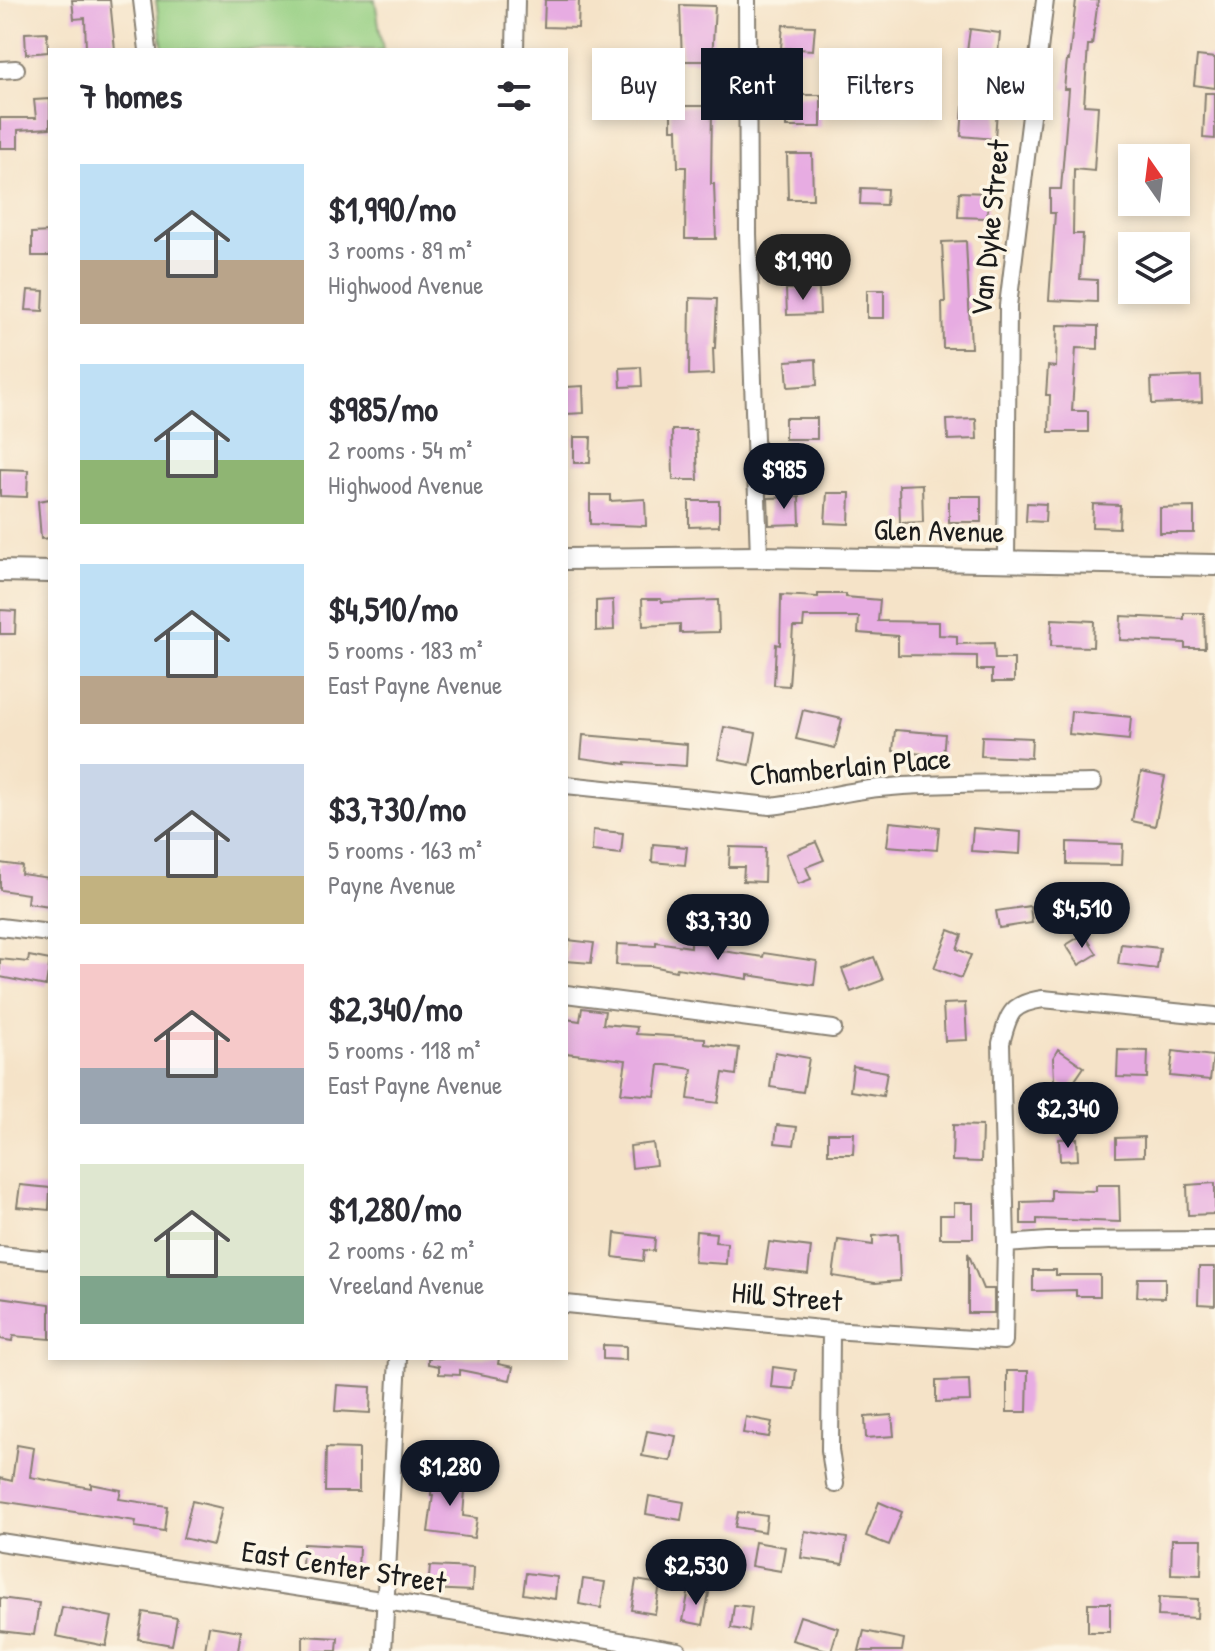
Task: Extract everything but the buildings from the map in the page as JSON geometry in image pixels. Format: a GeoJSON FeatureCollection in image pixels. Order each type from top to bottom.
{"type":"FeatureCollection","features":[{"type":"Feature","properties":{"kind":"street"},"geometry":{"type":"LineString","coordinates":[[142,0],[148,48]]}},
{"type":"Feature","properties":{"kind":"street"},"geometry":{"type":"LineString","coordinates":[[515,48],[516,0]]}},
{"type":"Feature","properties":{"kind":"street"},"geometry":{"type":"LineString","coordinates":[[747,0],[748,234],[759,557]]}},
{"type":"Feature","properties":{"kind":"street","name":"Van Dyke Street"},"geometry":{"type":"LineString","coordinates":[[1006,562],[1008,306],[1045,0]]}},
{"type":"Feature","properties":{"kind":"street","name":"Glen Avenue"},"geometry":{"type":"LineString","coordinates":[[568,559],[759,557],[1215,565]]}},
{"type":"Feature","properties":{"kind":"street"},"geometry":{"type":"LineString","coordinates":[[0,571],[48,572]]}},
{"type":"Feature","properties":{"kind":"street","name":"Chamberlain Place"},"geometry":{"type":"LineString","coordinates":[[568,785],[770,806],[798,804],[856,790],[891,787],[1093,783]]}},
{"type":"Feature","properties":{"kind":"street"},"geometry":{"type":"LineString","coordinates":[[0,927],[48,933]]}},
{"type":"Feature","properties":{"kind":"street"},"geometry":{"type":"LineString","coordinates":[[568,994],[833,1029]]}},
{"type":"Feature","properties":{"kind":"street"},"geometry":{"type":"LineString","coordinates":[[1215,1016],[1043,999],[1023,1002],[1008,1017],[1001,1043],[1006,1244],[1215,1240]]}},
{"type":"Feature","properties":{"kind":"street","name":"Hill Street"},"geometry":{"type":"LineString","coordinates":[[568,1304],[831,1330],[1004,1341],[1006,1244]]}},
{"type":"Feature","properties":{"kind":"street"},"geometry":{"type":"LineString","coordinates":[[0,1255],[48,1260]]}},
{"type":"Feature","properties":{"kind":"street"},"geometry":{"type":"LineString","coordinates":[[831,1330],[830,1450],[835,1484]]}},
{"type":"Feature","properties":{"kind":"street"},"geometry":{"type":"LineString","coordinates":[[383,1651],[398,1360]]}},
{"type":"Feature","properties":{"kind":"street","name":"East Center Street"},"geometry":{"type":"LineString","coordinates":[[0,1542],[387,1601],[678,1651]]}},
{"type":"Feature","properties":{"kind":"green space"},"geometry":{"type":"Polygon","coordinates":[[[156,0],[375,0],[383,48],[163,48],[156,0]]]}}]}
